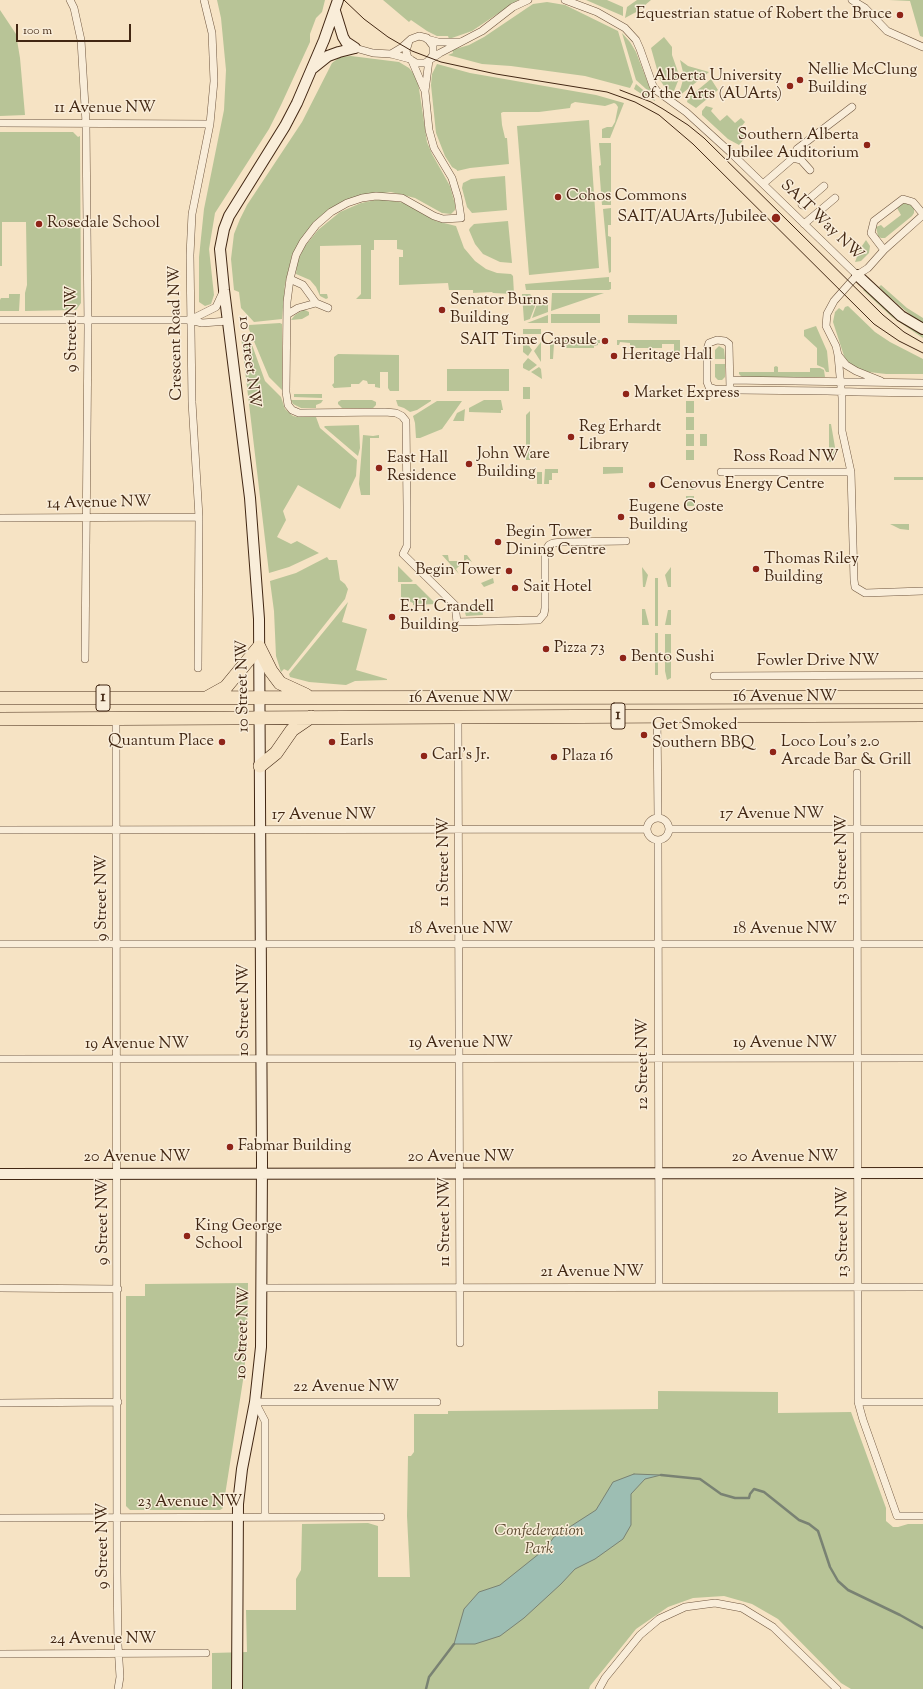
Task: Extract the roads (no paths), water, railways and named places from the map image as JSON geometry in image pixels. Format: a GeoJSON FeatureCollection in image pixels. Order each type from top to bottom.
{"type":"FeatureCollection","features":[{"type":"Feature","properties":{"kind":"highway"},"geometry":{"type":"LineString","coordinates":[[207,698],[226,687],[259,647],[270,671],[280,682],[313,698]]}},
{"type":"Feature","properties":{"kind":"highway","name":"16 Avenue NW"},"geometry":{"type":"LineString","coordinates":[[0,698],[923,697]]}},
{"type":"Feature","properties":{"kind":"highway","name":"16 Avenue NW"},"geometry":{"type":"LineString","coordinates":[[0,718],[116,719],[260,718],[312,716],[923,715]]}},
{"type":"Feature","properties":{"kind":"highway"},"geometry":{"type":"LineString","coordinates":[[260,766],[276,753],[292,730],[312,716]]}},
{"type":"Feature","properties":{"kind":"street","name":"9 Street NW"},"geometry":{"type":"LineString","coordinates":[[70,0],[74,8],[81,40],[86,123],[87,518],[85,659]]}},
{"type":"Feature","properties":{"kind":"street","name":"Crescent Road NW"},"geometry":{"type":"LineString","coordinates":[[198,668],[199,517],[192,402],[190,255],[192,214],[210,124],[214,81],[212,41],[204,0]]}},
{"type":"Feature","properties":{"kind":"street","name":"10 Street NW"},"geometry":{"type":"LineString","coordinates":[[237,1689],[237,1517],[242,1469],[255,1402],[261,1347],[262,1174],[260,1058],[260,697],[257,585],[250,498],[220,249],[229,216],[285,126],[312,69],[338,0]]}},
{"type":"Feature","properties":{"kind":"street"},"geometry":{"type":"LineString","coordinates":[[335,11],[343,37],[346,42],[355,48],[373,53],[391,54],[411,60],[418,64],[429,60],[482,31],[513,7],[528,0]]}},
{"type":"Feature","properties":{"kind":"street","name":"SAIT Way NW"},"geometry":{"type":"LineString","coordinates":[[565,0],[597,12],[625,28],[636,40],[653,86],[657,91],[686,112],[857,275],[841,292],[827,314],[826,326],[836,346],[838,355],[841,392]]}},
{"type":"Feature","properties":{"kind":"street"},"geometry":{"type":"LineString","coordinates":[[852,0],[865,8],[887,31],[923,47]]}},
{"type":"Feature","properties":{"kind":"street"},"geometry":{"type":"LineString","coordinates":[[391,54],[409,41],[420,36],[438,42],[463,42]]}},
{"type":"Feature","properties":{"kind":"street"},"geometry":{"type":"LineString","coordinates":[[427,38],[431,42],[433,55],[429,60],[425,91],[426,115],[434,148],[452,178],[458,198],[461,218],[443,219],[434,216],[402,198],[389,196],[362,198],[347,203],[331,212],[316,225],[296,255],[290,279],[286,399],[292,410],[299,413],[396,413],[402,416],[406,421],[407,546],[403,554],[455,605],[457,622],[539,620],[544,614],[545,608],[545,551],[549,545],[562,542],[626,541]]}},
{"type":"Feature","properties":{"kind":"street"},"geometry":{"type":"LineString","coordinates":[[409,41],[406,51],[418,73],[425,91]]}},
{"type":"Feature","properties":{"kind":"street"},"geometry":{"type":"LineString","coordinates":[[312,69],[328,56],[355,48]]}},
{"type":"Feature","properties":{"kind":"street"},"geometry":{"type":"LineString","coordinates":[[763,184],[793,158],[797,149],[852,107]]}},
{"type":"Feature","properties":{"kind":"street","name":"11 Avenue NW"},"geometry":{"type":"LineString","coordinates":[[0,123],[210,124]]}},
{"type":"Feature","properties":{"kind":"street"},"geometry":{"type":"LineString","coordinates":[[793,158],[801,160],[810,170]]}},
{"type":"Feature","properties":{"kind":"street"},"geometry":{"type":"LineString","coordinates":[[802,205],[824,186]]}},
{"type":"Feature","properties":{"kind":"street"},"geometry":{"type":"LineString","coordinates":[[804,224],[835,198]]}},
{"type":"Feature","properties":{"kind":"street"},"geometry":{"type":"LineString","coordinates":[[884,250],[871,234],[874,221],[903,199],[913,202],[923,214],[884,250],[868,268],[857,275],[901,316],[923,329]]}},
{"type":"Feature","properties":{"kind":"street"},"geometry":{"type":"LineString","coordinates":[[290,279],[303,285],[316,303],[328,308]]}},
{"type":"Feature","properties":{"kind":"street"},"geometry":{"type":"LineString","coordinates":[[190,320],[216,307],[224,290]]}},
{"type":"Feature","properties":{"kind":"street"},"geometry":{"type":"LineString","coordinates":[[288,314],[298,308],[316,303]]}},
{"type":"Feature","properties":{"kind":"street"},"geometry":{"type":"LineString","coordinates":[[0,320],[190,320],[202,323],[228,321]]}},
{"type":"Feature","properties":{"kind":"street"},"geometry":{"type":"LineString","coordinates":[[730,389],[729,344],[725,341],[717,340],[709,343],[707,349],[707,382],[709,387],[715,389],[923,393]]}},
{"type":"Feature","properties":{"kind":"street","name":"SAIT Way NW"},"geometry":{"type":"LineString","coordinates":[[838,355],[846,365],[856,371],[885,383]]}},
{"type":"Feature","properties":{"kind":"street"},"geometry":{"type":"LineString","coordinates":[[730,380],[830,380],[840,382],[923,383]]}},
{"type":"Feature","properties":{"kind":"street"},"geometry":{"type":"LineString","coordinates":[[841,392],[842,431],[852,472],[853,575],[855,587],[864,593],[923,590]]}},
{"type":"Feature","properties":{"kind":"street","name":"Ross Road NW"},"geometry":{"type":"LineString","coordinates":[[721,472],[852,472]]}},
{"type":"Feature","properties":{"kind":"street","name":"14 Avenue NW"},"geometry":{"type":"LineString","coordinates":[[0,518],[199,517]]}},
{"type":"Feature","properties":{"kind":"street","name":"Fowler Drive NW"},"geometry":{"type":"LineString","coordinates":[[714,676],[923,675]]}},
{"type":"Feature","properties":{"kind":"street","name":"11 Street NW"},"geometry":{"type":"LineString","coordinates":[[458,716],[460,944],[460,1343]]}},
{"type":"Feature","properties":{"kind":"street"},"geometry":{"type":"LineString","coordinates":[[657,716],[658,818]]}},
{"type":"Feature","properties":{"kind":"street","name":"9 Street NW"},"geometry":{"type":"LineString","coordinates":[[116,719],[118,1173],[117,1517],[118,1654],[120,1677],[118,1689]]}},
{"type":"Feature","properties":{"kind":"street","name":"13 Street NW"},"geometry":{"type":"LineString","coordinates":[[857,773],[858,1402],[897,1516],[923,1516]]}},
{"type":"Feature","properties":{"kind":"street"},"geometry":{"type":"LineString","coordinates":[[658,818],[666,821],[670,829],[666,837],[658,840],[650,837],[647,829],[650,821],[658,818]]}},
{"type":"Feature","properties":{"kind":"street","name":"17 Avenue NW"},"geometry":{"type":"LineString","coordinates":[[0,830],[647,829]]}},
{"type":"Feature","properties":{"kind":"street","name":"17 Avenue NW"},"geometry":{"type":"LineString","coordinates":[[670,829],[923,829]]}},
{"type":"Feature","properties":{"kind":"street","name":"12 Street NW"},"geometry":{"type":"LineString","coordinates":[[658,840],[659,1287]]}},
{"type":"Feature","properties":{"kind":"street","name":"18 Avenue NW"},"geometry":{"type":"LineString","coordinates":[[0,944],[923,944]]}},
{"type":"Feature","properties":{"kind":"street","name":"19 Avenue NW"},"geometry":{"type":"LineString","coordinates":[[0,1059],[923,1058]]}},
{"type":"Feature","properties":{"kind":"street","name":"20 Avenue NW"},"geometry":{"type":"LineString","coordinates":[[0,1174],[923,1173]]}},
{"type":"Feature","properties":{"kind":"street","name":"21 Avenue NW"},"geometry":{"type":"LineString","coordinates":[[261,1288],[923,1287]]}},
{"type":"Feature","properties":{"kind":"street"},"geometry":{"type":"LineString","coordinates":[[0,1288],[118,1289]]}},
{"type":"Feature","properties":{"kind":"street"},"geometry":{"type":"LineString","coordinates":[[0,1403],[118,1402]]}},
{"type":"Feature","properties":{"kind":"street","name":"10 Street NW"},"geometry":{"type":"LineString","coordinates":[[255,1402],[265,1421],[265,1517]]}},
{"type":"Feature","properties":{"kind":"street","name":"22 Avenue NW"},"geometry":{"type":"LineString","coordinates":[[255,1402],[437,1402]]}},
{"type":"Feature","properties":{"kind":"street"},"geometry":{"type":"LineString","coordinates":[[858,1402],[923,1402]]}},
{"type":"Feature","properties":{"kind":"street","name":"23 Avenue NW"},"geometry":{"type":"LineString","coordinates":[[0,1518],[381,1517]]}},
{"type":"Feature","properties":{"kind":"street"},"geometry":{"type":"LineString","coordinates":[[599,1689],[604,1678],[640,1635],[659,1619],[685,1607],[715,1603],[742,1608],[773,1627],[834,1688]]}},
{"type":"Feature","properties":{"kind":"street","name":"24 Avenue NW"},"geometry":{"type":"LineString","coordinates":[[0,1654],[206,1653]]}},
{"type":"Feature","properties":{"kind":"water"},"geometry":{"type":"Polygon","coordinates":[[[634,1474],[661,1475],[645,1479],[631,1494],[631,1525],[623,1539],[595,1559],[575,1569],[524,1618],[500,1636],[475,1644],[454,1644],[464,1609],[479,1592],[500,1585],[545,1549],[554,1537],[596,1510],[613,1482],[634,1474]]]}},
{"type":"Feature","properties":{"kind":"waterway"},"geometry":{"type":"LineString","coordinates":[[661,1475],[700,1479],[721,1494],[735,1498],[749,1498],[754,1489],[764,1492],[799,1520],[809,1524],[818,1531],[830,1567],[838,1581],[848,1590],[900,1615],[923,1628]]}},
{"type":"Feature","properties":{"kind":"waterway"},"geometry":{"type":"LineString","coordinates":[[426,1689],[429,1677],[454,1644]]}},
{"type":"Feature","properties":{"kind":"tram line"},"geometry":{"type":"LineString","coordinates":[[344,0],[364,19],[388,37],[412,51],[441,62],[496,74],[607,92],[635,102],[659,115],[693,144],[874,324],[899,341],[923,353]]}},
{"type":"Feature","properties":{"kind":"tram line"},"geometry":{"type":"LineString","coordinates":[[620,90],[651,102],[688,125],[704,138],[883,315],[904,332],[923,343]]}},
{"type":"Feature","properties":{"kind":"place","name":"Equestrian statue of Robert the Bruce"},"geometry":{"type":"Point","coordinates":[900,15]}},
{"type":"Feature","properties":{"kind":"place","name":"Nellie McClung Building"},"geometry":{"type":"Point","coordinates":[800,80]}},
{"type":"Feature","properties":{"kind":"place","name":"Alberta University of the Arts (AUArts)"},"geometry":{"type":"Point","coordinates":[790,86]}},
{"type":"Feature","properties":{"kind":"place","name":"Southern Alberta Jubilee Auditorium"},"geometry":{"type":"Point","coordinates":[867,145]}},
{"type":"Feature","properties":{"kind":"place","name":"Cohos Commons"},"geometry":{"type":"Point","coordinates":[558,197]}},
{"type":"Feature","properties":{"kind":"place","name":"SAIT/AUArts/Jubilee"},"geometry":{"type":"Point","coordinates":[776,218]}},
{"type":"Feature","properties":{"kind":"place","name":"Rosedale School"},"geometry":{"type":"Point","coordinates":[39,224]}},
{"type":"Feature","properties":{"kind":"place","name":"Senator Burns Building"},"geometry":{"type":"Point","coordinates":[442,310]}},
{"type":"Feature","properties":{"kind":"place","name":"SAIT Time Capsule"},"geometry":{"type":"Point","coordinates":[605,341]}},
{"type":"Feature","properties":{"kind":"place","name":"Heritage Hall"},"geometry":{"type":"Point","coordinates":[614,356]}},
{"type":"Feature","properties":{"kind":"place","name":"Market Express"},"geometry":{"type":"Point","coordinates":[626,394]}},
{"type":"Feature","properties":{"kind":"place","name":"Reg Erhardt Library"},"geometry":{"type":"Point","coordinates":[571,437]}},
{"type":"Feature","properties":{"kind":"place","name":"John Ware Building"},"geometry":{"type":"Point","coordinates":[469,464]}},
{"type":"Feature","properties":{"kind":"place","name":"East Hall Residence"},"geometry":{"type":"Point","coordinates":[379,468]}},
{"type":"Feature","properties":{"kind":"place","name":"Cenovus Energy Centre"},"geometry":{"type":"Point","coordinates":[652,485]}},
{"type":"Feature","properties":{"kind":"place","name":"Eugene Coste Building"},"geometry":{"type":"Point","coordinates":[621,517]}},
{"type":"Feature","properties":{"kind":"place","name":"Begin Tower Dining Centre"},"geometry":{"type":"Point","coordinates":[498,542]}},
{"type":"Feature","properties":{"kind":"place","name":"Thomas Riley Building"},"geometry":{"type":"Point","coordinates":[756,569]}},
{"type":"Feature","properties":{"kind":"place","name":"Begin Tower"},"geometry":{"type":"Point","coordinates":[509,571]}},
{"type":"Feature","properties":{"kind":"place","name":"Sait Hotel"},"geometry":{"type":"Point","coordinates":[515,588]}},
{"type":"Feature","properties":{"kind":"place","name":"E.H. Crandell Building"},"geometry":{"type":"Point","coordinates":[392,617]}},
{"type":"Feature","properties":{"kind":"place","name":"Pizza 73"},"geometry":{"type":"Point","coordinates":[546,649]}},
{"type":"Feature","properties":{"kind":"place","name":"Bento Sushi"},"geometry":{"type":"Point","coordinates":[623,658]}},
{"type":"Feature","properties":{"kind":"place","name":"Get Smoked Southern BBQ"},"geometry":{"type":"Point","coordinates":[644,735]}},
{"type":"Feature","properties":{"kind":"place","name":"Quantum Place"},"geometry":{"type":"Point","coordinates":[222,742]}},
{"type":"Feature","properties":{"kind":"place","name":"Earls"},"geometry":{"type":"Point","coordinates":[332,742]}},
{"type":"Feature","properties":{"kind":"place","name":"Loco Lou's 2.0 Arcade Bar & Grill"},"geometry":{"type":"Point","coordinates":[773,752]}},
{"type":"Feature","properties":{"kind":"place","name":"Carl's Jr."},"geometry":{"type":"Point","coordinates":[424,756]}},
{"type":"Feature","properties":{"kind":"place","name":"Plaza 16"},"geometry":{"type":"Point","coordinates":[554,757]}},
{"type":"Feature","properties":{"kind":"place","name":"Fabmar Building"},"geometry":{"type":"Point","coordinates":[230,1147]}},
{"type":"Feature","properties":{"kind":"place","name":"King George School"},"geometry":{"type":"Point","coordinates":[187,1236]}},
{"type":"Feature","properties":{"kind":"park label","name":"Confederation Park"},"geometry":{"type":"Point","coordinates":[539,1541]}}]}
